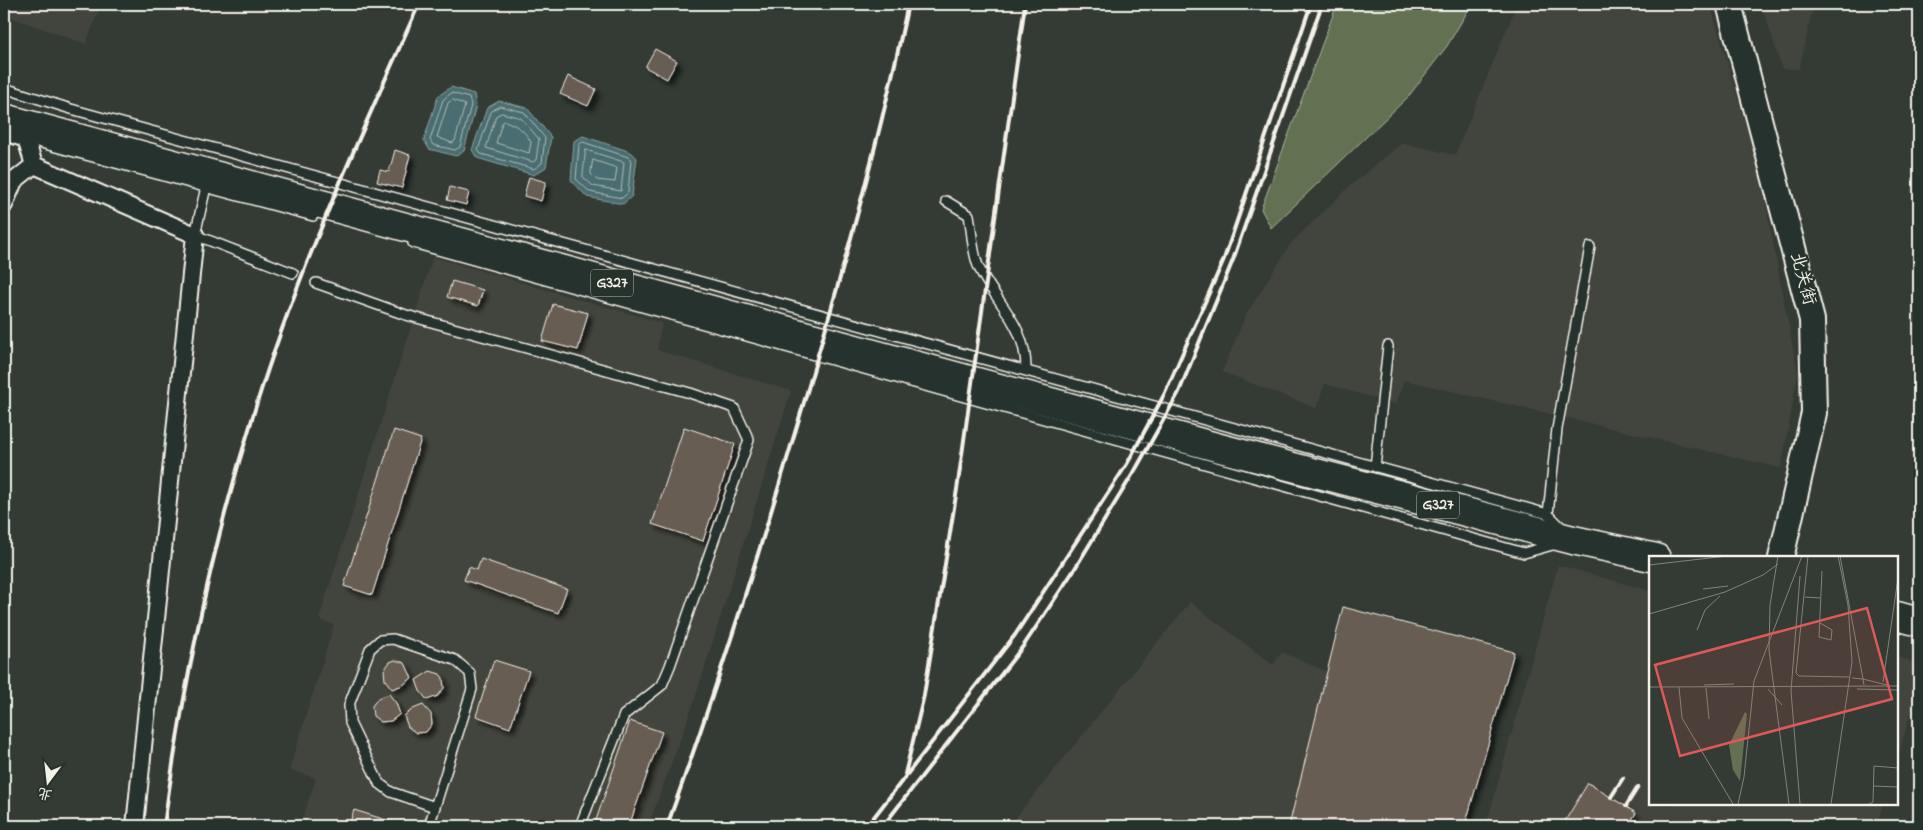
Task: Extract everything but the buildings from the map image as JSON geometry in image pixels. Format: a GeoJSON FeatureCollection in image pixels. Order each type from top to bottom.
{"type":"FeatureCollection","features":[{"type":"Feature","properties":{"kind":"highway","name":"G327"},"geometry":{"type":"LineString","coordinates":[[4,118],[1220,448],[1573,540],[1649,556]]}},
{"type":"Feature","properties":{"kind":"highway"},"geometry":{"type":"LineString","coordinates":[[1898,616],[1919,622]]}},
{"type":"Feature","properties":{"kind":"main road","name":"北关街"},"geometry":{"type":"LineString","coordinates":[[1729,4],[1812,320],[1814,413],[1781,556]]}},
{"type":"Feature","properties":{"kind":"street"},"geometry":{"type":"LineString","coordinates":[[4,132],[26,139],[34,165],[195,235],[135,826]]}},
{"type":"Feature","properties":{"kind":"street"},"geometry":{"type":"LineString","coordinates":[[4,205],[14,182],[34,165]]}},
{"type":"Feature","properties":{"kind":"lane"},"geometry":{"type":"LineString","coordinates":[[4,88],[71,109],[1548,514],[1573,540],[1524,553],[401,240]]}},
{"type":"Feature","properties":{"kind":"lane"},"geometry":{"type":"LineString","coordinates":[[26,139],[327,220]]}},
{"type":"Feature","properties":{"kind":"lane"},"geometry":{"type":"LineString","coordinates":[[206,187],[195,235],[292,273]]}},
{"type":"Feature","properties":{"kind":"lane"},"geometry":{"type":"LineString","coordinates":[[946,201],[969,215],[978,266],[1016,323],[1026,357],[1026,371]]}},
{"type":"Feature","properties":{"kind":"lane"},"geometry":{"type":"LineString","coordinates":[[1548,514],[1557,429],[1590,247]]}},
{"type":"Feature","properties":{"kind":"lane"},"geometry":{"type":"LineString","coordinates":[[316,283],[406,315],[690,393],[734,408],[749,440],[670,666],[662,685],[624,715],[580,826]]}},
{"type":"Feature","properties":{"kind":"lane"},"geometry":{"type":"LineString","coordinates":[[1375,467],[1388,346]]}},
{"type":"Feature","properties":{"kind":"lane"},"geometry":{"type":"LineString","coordinates":[[429,826],[435,807],[472,688],[470,673],[455,660],[394,638],[380,640],[370,648],[349,706],[350,723],[379,783],[391,792],[435,807]]}},
{"type":"Feature","properties":{"kind":"shaded area"},"geometry":{"type":"Polygon","coordinates":[[[4,4],[101,4],[86,44],[4,15],[4,4]]]}},
{"type":"Feature","properties":{"kind":"shaded area"},"geometry":{"type":"Polygon","coordinates":[[[1517,4],[1710,4],[1759,170],[1798,374],[1781,468],[1404,380],[1396,404],[1325,384],[1316,408],[1222,372],[1246,315],[1291,243],[1350,186],[1402,143],[1455,155],[1517,4]]]}},
{"type":"Feature","properties":{"kind":"shaded area"},"geometry":{"type":"Polygon","coordinates":[[[1762,4],[1814,4],[1799,69],[1782,69],[1762,4]]]}},
{"type":"Feature","properties":{"kind":"shaded area"},"geometry":{"type":"Polygon","coordinates":[[[433,257],[662,323],[657,350],[791,391],[693,705],[648,826],[300,826],[316,778],[289,770],[334,625],[319,619],[433,257]]]}},
{"type":"Feature","properties":{"kind":"shaded area"},"geometry":{"type":"Polygon","coordinates":[[[1558,565],[1649,591],[1649,805],[1883,805],[1876,826],[1679,826],[1665,822],[1662,826],[1486,826],[1558,565]]]}},
{"type":"Feature","properties":{"kind":"shaded area"},"geometry":{"type":"Polygon","coordinates":[[[1190,602],[1273,665],[1282,652],[1327,672],[1289,826],[1009,826],[1190,602]]]}},
{"type":"Feature","properties":{"kind":"shaded area"},"geometry":{"type":"Polygon","coordinates":[[[1898,657],[1919,663],[1919,685],[1898,756],[1898,657]]]}},
{"type":"Feature","properties":{"kind":"green space"},"geometry":{"type":"Polygon","coordinates":[[[1337,4],[1472,4],[1447,46],[1408,97],[1271,228],[1261,209],[1337,4]]]}},
{"type":"Feature","properties":{"kind":"water"},"geometry":{"type":"Polygon","coordinates":[[[451,87],[474,94],[476,105],[464,151],[456,156],[429,149],[424,140],[438,96],[451,87]]]}},
{"type":"Feature","properties":{"kind":"water"},"geometry":{"type":"Polygon","coordinates":[[[499,101],[527,108],[551,137],[546,167],[534,175],[477,158],[472,150],[487,108],[499,101]]]}},
{"type":"Feature","properties":{"kind":"water"},"geometry":{"type":"Polygon","coordinates":[[[583,136],[631,152],[637,158],[632,196],[623,204],[587,197],[571,180],[574,141],[583,136]]]}},
{"type":"Feature","properties":{"kind":"railway"},"geometry":{"type":"LineString","coordinates":[[164,826],[180,720],[201,614],[226,510],[256,406],[291,304],[311,253],[419,4]]}},
{"type":"Feature","properties":{"kind":"railway"},"geometry":{"type":"LineString","coordinates":[[667,826],[740,610],[821,344],[849,248],[874,151],[908,4]]}},
{"type":"Feature","properties":{"kind":"railway"},"geometry":{"type":"LineString","coordinates":[[905,774],[924,695],[958,483],[1025,4]]}},
{"type":"Feature","properties":{"kind":"railway"},"geometry":{"type":"LineString","coordinates":[[867,826],[1015,635],[1127,464],[1165,393],[1224,259],[1311,4]]}},
{"type":"Feature","properties":{"kind":"railway"},"geometry":{"type":"LineString","coordinates":[[883,826],[1024,645],[1074,570],[1137,467],[1179,392],[1233,260],[1322,4]]}},
{"type":"Feature","properties":{"kind":"railway"},"geometry":{"type":"LineString","coordinates":[[1611,797],[1623,778]]}},
{"type":"Feature","properties":{"kind":"railway"},"geometry":{"type":"LineString","coordinates":[[1626,806],[1638,787]]}}]}
